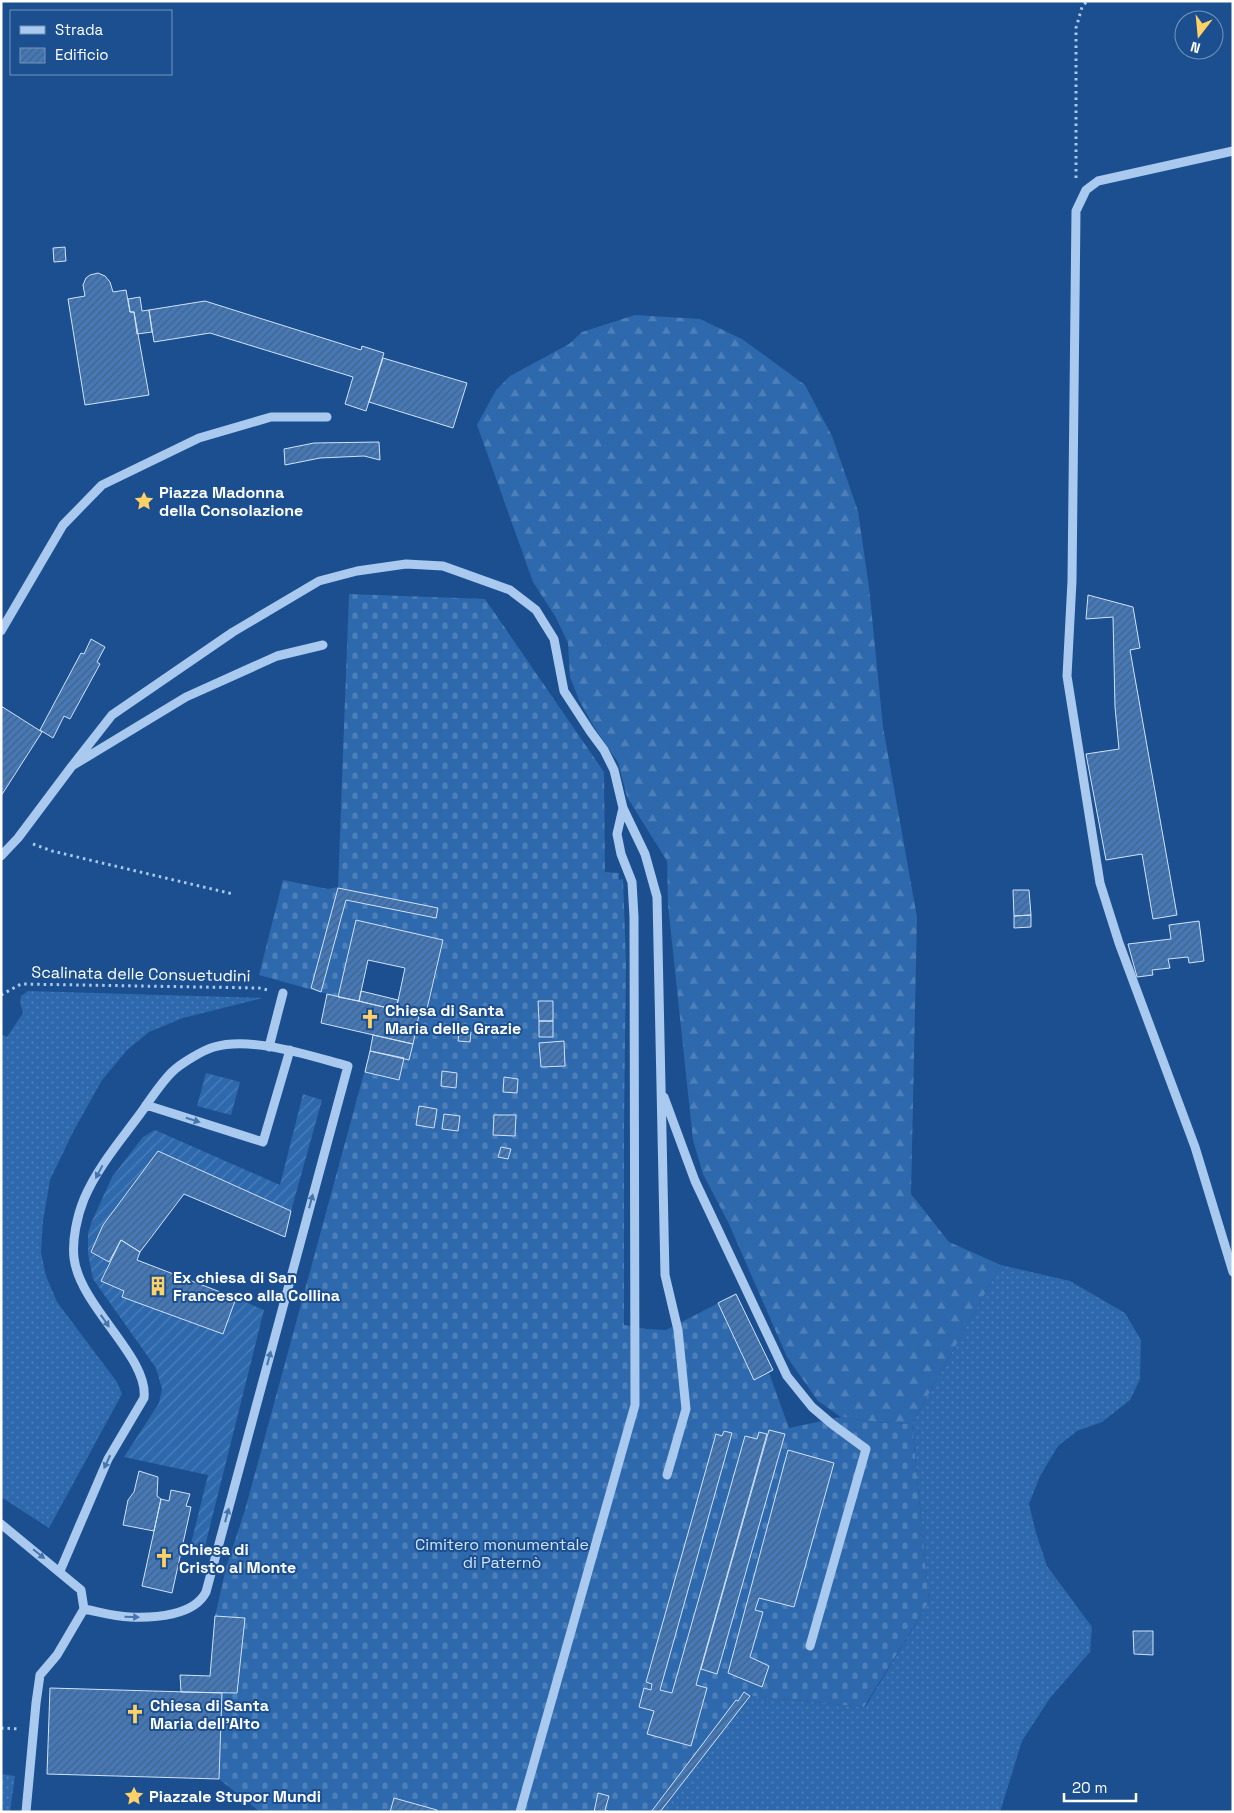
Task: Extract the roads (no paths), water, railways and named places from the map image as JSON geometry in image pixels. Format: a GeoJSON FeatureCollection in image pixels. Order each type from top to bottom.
{"type":"FeatureCollection","features":[{"type":"Feature","properties":{"kind":"street"},"geometry":{"type":"LineString","coordinates":[[1233,151],[1098,181],[1086,190],[1076,211],[1072,581],[1067,676],[1100,883],[1119,943],[1195,1147],[1233,1272]]}},
{"type":"Feature","properties":{"kind":"street"},"geometry":{"type":"LineString","coordinates":[[1,631],[63,525],[102,485],[199,438],[271,417],[327,417]]}},
{"type":"Feature","properties":{"kind":"street"},"geometry":{"type":"LineString","coordinates":[[1,856],[18,838],[112,715],[233,632],[320,581],[357,571],[406,564],[443,566],[510,590],[536,610],[554,639],[564,691],[604,750],[614,770],[623,808],[645,854],[657,896],[664,1275],[678,1330],[686,1409],[667,1475]]}},
{"type":"Feature","properties":{"kind":"street"},"geometry":{"type":"LineString","coordinates":[[72,766],[186,697],[277,656],[323,644]]}},
{"type":"Feature","properties":{"kind":"street"},"geometry":{"type":"LineString","coordinates":[[520,1812],[635,1405],[634,917],[632,882],[621,854],[617,834],[623,808]]}},
{"type":"Feature","properties":{"kind":"street"},"geometry":{"type":"LineString","coordinates":[[269,1047],[283,993]]}},
{"type":"Feature","properties":{"kind":"street"},"geometry":{"type":"LineString","coordinates":[[60,1571],[108,1459],[144,1398],[143,1384],[136,1365],[91,1301],[81,1282],[74,1259],[75,1232],[84,1200],[104,1162],[173,1071],[199,1054],[214,1047],[248,1044],[290,1050],[348,1066],[206,1592],[202,1600],[189,1608],[162,1616],[129,1618],[84,1609]]}},
{"type":"Feature","properties":{"kind":"street"},"geometry":{"type":"LineString","coordinates":[[146,1106],[263,1142],[290,1050]]}},
{"type":"Feature","properties":{"kind":"street"},"geometry":{"type":"LineString","coordinates":[[661,1089],[695,1181],[787,1376],[812,1406],[832,1424],[866,1449],[810,1646]]}},
{"type":"Feature","properties":{"kind":"street"},"geometry":{"type":"LineString","coordinates":[[1,1524],[81,1590],[84,1609],[57,1655],[40,1675],[26,1812]]}},
{"type":"Feature","properties":{"kind":"place","name":"Piazza Madonna della Consolazione"},"geometry":{"type":"Point","coordinates":[144,501]}},
{"type":"Feature","properties":{"kind":"place","name":"Chiesa di Santa Maria delle Grazie"},"geometry":{"type":"Point","coordinates":[370,1019]}},
{"type":"Feature","properties":{"kind":"place","name":"Ex chiesa di San Francesco alla Collina"},"geometry":{"type":"Point","coordinates":[158,1286]}},
{"type":"Feature","properties":{"kind":"place","name":"Chiesa di Cristo al Monte"},"geometry":{"type":"Point","coordinates":[164,1558]}},
{"type":"Feature","properties":{"kind":"place","name":"Chiesa di Santa Maria dell'Alto"},"geometry":{"type":"Point","coordinates":[135,1714]}},
{"type":"Feature","properties":{"kind":"place","name":"Piazzale Stupor Mundi"},"geometry":{"type":"Point","coordinates":[134,1796]}},
{"type":"Feature","properties":{"kind":"park label","name":"Cimitero monumentale di Paternò"},"geometry":{"type":"Point","coordinates":[502,1553]}}]}
